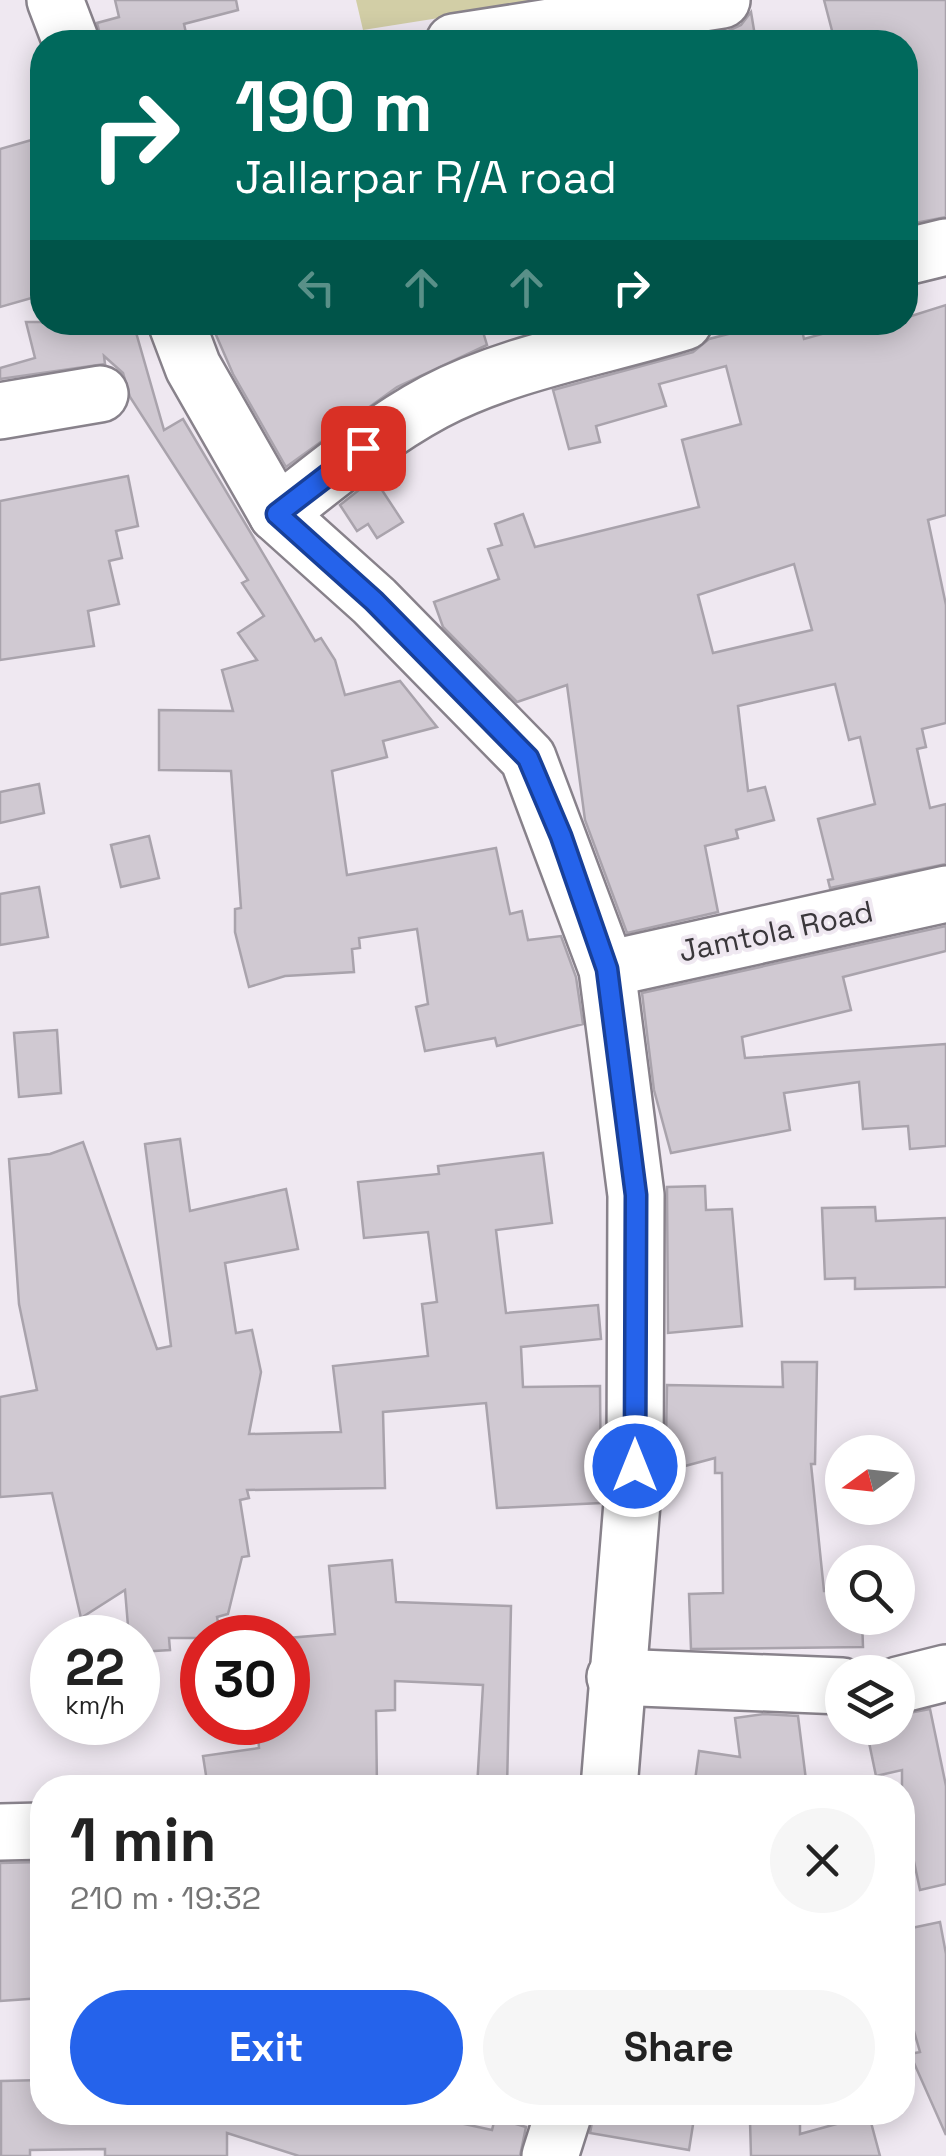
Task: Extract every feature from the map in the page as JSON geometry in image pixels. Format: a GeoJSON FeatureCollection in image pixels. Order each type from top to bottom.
{"type":"FeatureCollection","features":[{"type":"Feature","properties":{"kind":"street"},"geometry":{"type":"LineString","coordinates":[[55,0],[66,30]]}},
{"type":"Feature","properties":{"kind":"street"},"geometry":{"type":"LineString","coordinates":[[531,30],[722,0]]}},
{"type":"Feature","properties":{"kind":"street"},"geometry":{"type":"LineString","coordinates":[[918,254],[946,247]]}},
{"type":"Feature","properties":{"kind":"street"},"geometry":{"type":"LineString","coordinates":[[181,335],[194,366],[277,514],[374,601],[528,758],[607,969],[636,1195],[635,1466],[610,1775]]}},
{"type":"Feature","properties":{"kind":"street"},"geometry":{"type":"LineString","coordinates":[[277,514],[363,448],[436,402],[524,368],[639,335]]}},
{"type":"Feature","properties":{"kind":"street"},"geometry":{"type":"LineString","coordinates":[[0,411],[100,394]]}},
{"type":"Feature","properties":{"kind":"street","name":"Jamtola Road"},"geometry":{"type":"LineString","coordinates":[[607,969],[946,894]]}},
{"type":"Feature","properties":{"kind":"street"},"geometry":{"type":"LineString","coordinates":[[915,1681],[946,1673]]}},
{"type":"Feature","properties":{"kind":"street"},"geometry":{"type":"LineString","coordinates":[[615,1678],[825,1685]]}},
{"type":"Feature","properties":{"kind":"street"},"geometry":{"type":"LineString","coordinates":[[0,1832],[30,1831]]}},
{"type":"Feature","properties":{"kind":"street"},"geometry":{"type":"LineString","coordinates":[[550,2156],[560,2125]]}},
{"type":"Feature","properties":{"kind":"shaded area"},"geometry":{"type":"Polygon","coordinates":[[[356,0],[553,0],[363,30],[356,0]]]}},
{"type":"Feature","properties":{"kind":"building"},"geometry":{"type":"Polygon","coordinates":[[[115,0],[236,0],[238,10],[184,24],[185,30],[99,30],[97,23],[119,17],[115,0]]]}},
{"type":"Feature","properties":{"kind":"building"},"geometry":{"type":"Polygon","coordinates":[[[824,0],[946,0],[946,217],[918,222],[918,30],[832,30],[824,0]]]}},
{"type":"Feature","properties":{"kind":"building"},"geometry":{"type":"Polygon","coordinates":[[[751,12],[754,30],[730,30],[741,25],[751,12]]]}},
{"type":"Feature","properties":{"kind":"building"},"geometry":{"type":"Polygon","coordinates":[[[30,140],[30,298],[0,307],[0,149],[30,140]]]}},
{"type":"Feature","properties":{"kind":"building"},"geometry":{"type":"Polygon","coordinates":[[[946,305],[946,515],[928,520],[946,605],[946,723],[922,729],[926,747],[917,749],[930,808],[946,804],[946,864],[830,888],[828,880],[833,879],[818,819],[875,804],[860,737],[849,740],[835,684],[738,706],[748,791],[765,787],[774,820],[736,830],[738,838],[705,846],[718,912],[627,933],[585,820],[567,685],[517,702],[443,627],[434,602],[499,579],[488,549],[502,545],[495,524],[523,514],[535,547],[699,507],[682,440],[741,424],[726,366],[659,384],[666,406],[596,426],[600,442],[569,449],[553,390],[693,352],[709,339],[725,335],[803,335],[804,339],[818,335],[918,335],[918,314],[946,305]],[[794,564],[698,595],[713,653],[812,630],[794,564]]]}},
{"type":"Feature","properties":{"kind":"building"},"geometry":{"type":"Polygon","coordinates":[[[26,322],[30,322],[30,335],[137,335],[164,430],[183,419],[315,641],[321,638],[335,660],[345,695],[400,681],[437,727],[383,741],[387,757],[332,771],[347,875],[496,848],[510,914],[522,911],[528,940],[561,936],[576,977],[583,1024],[497,1046],[495,1038],[425,1051],[416,1007],[428,1004],[417,929],[359,938],[360,948],[352,949],[354,972],[285,976],[249,987],[235,932],[235,909],[241,908],[231,771],[159,770],[159,710],[233,711],[222,670],[257,660],[238,633],[264,616],[242,583],[248,580],[130,397],[123,373],[104,356],[105,364],[0,379],[0,368],[35,358],[26,322]]]}},
{"type":"Feature","properties":{"kind":"building"},"geometry":{"type":"Polygon","coordinates":[[[216,335],[484,335],[487,345],[397,387],[286,467],[233,374],[216,335]]]}},
{"type":"Feature","properties":{"kind":"building"},"geometry":{"type":"Polygon","coordinates":[[[128,476],[138,526],[116,531],[122,558],[109,561],[119,604],[88,611],[94,646],[0,660],[0,501],[128,476]]]}},
{"type":"Feature","properties":{"kind":"building"},"geometry":{"type":"Polygon","coordinates":[[[374,478],[403,522],[377,538],[368,524],[357,531],[340,505],[374,478]]]}},
{"type":"Feature","properties":{"kind":"building"},"geometry":{"type":"Polygon","coordinates":[[[39,784],[44,813],[0,823],[0,792],[39,784]]]}},
{"type":"Feature","properties":{"kind":"building"},"geometry":{"type":"Polygon","coordinates":[[[149,836],[159,878],[121,887],[111,845],[149,836]]]}},
{"type":"Feature","properties":{"kind":"building"},"geometry":{"type":"Polygon","coordinates":[[[39,887],[48,937],[0,945],[0,894],[39,887]]]}},
{"type":"Feature","properties":{"kind":"building"},"geometry":{"type":"Polygon","coordinates":[[[946,926],[946,951],[843,977],[851,1010],[742,1037],[745,1058],[946,1044],[946,1146],[910,1149],[908,1126],[863,1129],[859,1082],[784,1093],[790,1130],[671,1153],[654,1090],[642,993],[946,926]]]}},
{"type":"Feature","properties":{"kind":"building"},"geometry":{"type":"Polygon","coordinates":[[[57,1030],[61,1093],[19,1097],[14,1033],[57,1030]]]}},
{"type":"Feature","properties":{"kind":"building"},"geometry":{"type":"Polygon","coordinates":[[[180,1139],[190,1211],[286,1189],[298,1249],[225,1263],[236,1333],[252,1330],[261,1372],[249,1434],[341,1432],[333,1366],[428,1356],[422,1304],[437,1302],[428,1232],[364,1238],[358,1182],[439,1174],[438,1166],[543,1153],[552,1223],[496,1230],[506,1313],[598,1305],[601,1339],[521,1347],[523,1387],[600,1386],[601,1503],[497,1508],[486,1403],[383,1412],[385,1488],[247,1490],[249,1498],[240,1500],[249,1556],[242,1557],[228,1614],[180,1615],[180,1638],[169,1638],[170,1650],[160,1651],[160,1615],[127,1615],[125,1590],[80,1615],[52,1493],[0,1497],[0,1397],[37,1390],[19,1304],[9,1159],[50,1154],[83,1142],[157,1349],[171,1346],[145,1144],[180,1139]]]}},
{"type":"Feature","properties":{"kind":"building"},"geometry":{"type":"Polygon","coordinates":[[[705,1186],[706,1210],[732,1209],[742,1326],[668,1333],[667,1187],[705,1186]]]}},
{"type":"Feature","properties":{"kind":"building"},"geometry":{"type":"Polygon","coordinates":[[[875,1207],[876,1221],[946,1218],[946,1287],[855,1289],[855,1278],[825,1279],[822,1208],[875,1207]]]}},
{"type":"Feature","properties":{"kind":"building"},"geometry":{"type":"Polygon","coordinates":[[[782,1362],[817,1362],[815,1464],[811,1464],[825,1591],[825,1635],[863,1635],[863,1647],[691,1649],[689,1594],[723,1593],[722,1473],[715,1473],[715,1458],[674,1469],[666,1439],[667,1385],[783,1387],[782,1362]]]}},
{"type":"Feature","properties":{"kind":"building"},"geometry":{"type":"Polygon","coordinates":[[[392,1560],[396,1602],[511,1606],[507,1775],[478,1775],[483,1685],[395,1681],[395,1710],[376,1711],[377,1775],[206,1775],[203,1756],[259,1745],[310,1745],[310,1636],[335,1634],[329,1566],[392,1560]]]}},
{"type":"Feature","properties":{"kind":"building"},"geometry":{"type":"Polygon","coordinates":[[[930,1709],[946,1786],[946,1884],[920,1890],[915,1866],[915,1775],[902,1775],[902,1770],[876,1775],[870,1745],[915,1745],[915,1712],[930,1709]]]}},
{"type":"Feature","properties":{"kind":"building"},"geometry":{"type":"Polygon","coordinates":[[[764,1714],[798,1716],[805,1775],[696,1775],[699,1751],[740,1757],[735,1718],[764,1714]]]}},
{"type":"Feature","properties":{"kind":"building"},"geometry":{"type":"Polygon","coordinates":[[[30,1862],[30,1999],[0,2001],[0,1863],[30,1862]]]}},
{"type":"Feature","properties":{"kind":"building"},"geometry":{"type":"Polygon","coordinates":[[[940,1922],[946,1954],[946,2135],[915,2065],[915,2053],[920,2052],[915,2035],[915,1927],[940,1922]]]}},
{"type":"Feature","properties":{"kind":"building"},"geometry":{"type":"Polygon","coordinates":[[[30,2080],[30,2125],[469,2125],[492,2130],[493,2125],[526,2127],[520,2156],[299,2156],[227,2133],[227,2156],[105,2156],[105,2149],[30,2150],[30,2156],[1,2156],[1,2081],[30,2080]]]}},
{"type":"Feature","properties":{"kind":"building"},"geometry":{"type":"Polygon","coordinates":[[[592,2125],[693,2125],[689,2150],[590,2133],[592,2125]]]}},
{"type":"Feature","properties":{"kind":"building"},"geometry":{"type":"Polygon","coordinates":[[[750,2125],[800,2125],[800,2134],[833,2125],[872,2125],[880,2156],[751,2156],[750,2125]]]}},
{"type":"Feature","properties":{"kind":"route"},"geometry":{"type":"LineString","coordinates":[[363,448],[277,514],[374,601],[528,758],[561,836],[607,969],[636,1195],[635,1466]]}}]}
